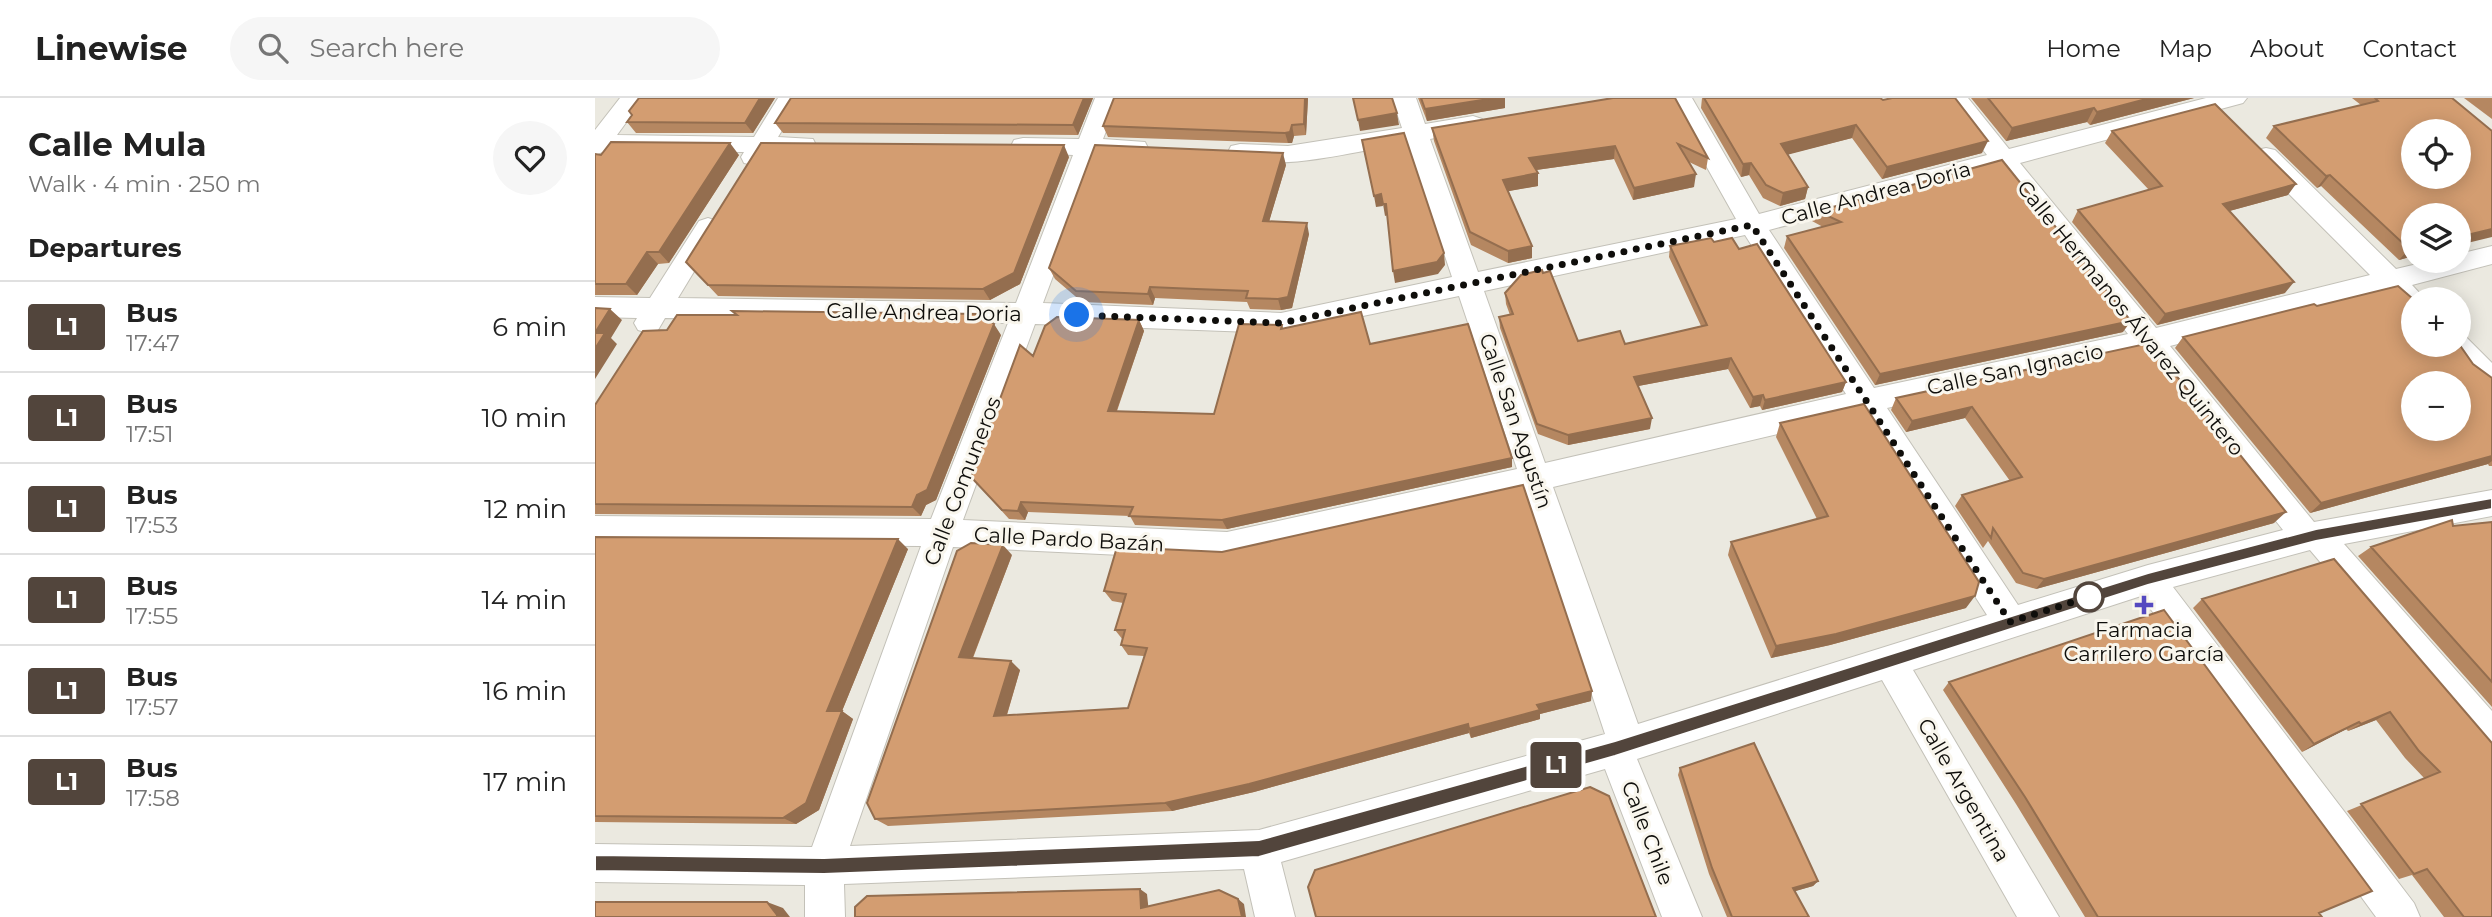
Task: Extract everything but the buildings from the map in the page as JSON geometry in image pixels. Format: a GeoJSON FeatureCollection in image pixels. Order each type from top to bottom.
{"type":"FeatureCollection","features":[{"type":"Feature","properties":{"kind":"street"},"geometry":{"type":"LineString","coordinates":[[596,144],[632,98]]}},
{"type":"Feature","properties":{"kind":"street"},"geometry":{"type":"LineString","coordinates":[[739,179],[790,98]]}},
{"type":"Feature","properties":{"kind":"street","name":"Calle Comuneros"},"geometry":{"type":"LineString","coordinates":[[824,866],[942,533],[1107,98]]}},
{"type":"Feature","properties":{"kind":"street","name":"Calle San Agustín"},"geometry":{"type":"LineString","coordinates":[[1404,98],[1536,478],[1621,747]]}},
{"type":"Feature","properties":{"kind":"street"},"geometry":{"type":"LineString","coordinates":[[1680,98],[1752,225],[2010,622]]}},
{"type":"Feature","properties":{"kind":"street","name":"Calle Hermanos Álvarez Quintero"},"geometry":{"type":"LineString","coordinates":[[1955,98],[2312,536],[2492,737]]}},
{"type":"Feature","properties":{"kind":"street","name":"Calle Andrea Doria"},"geometry":{"type":"LineString","coordinates":[[595,307],[1026,313],[1281,323],[1470,286],[1752,225],[2004,159],[2222,106]]}},
{"type":"Feature","properties":{"kind":"street"},"geometry":{"type":"LineString","coordinates":[[1222,152],[1288,154],[1497,120]]}},
{"type":"Feature","properties":{"kind":"street"},"geometry":{"type":"LineString","coordinates":[[2253,143],[2401,289]]}},
{"type":"Feature","properties":{"kind":"street"},"geometry":{"type":"LineString","coordinates":[[596,144],[829,145]]}},
{"type":"Feature","properties":{"kind":"street"},"geometry":{"type":"LineString","coordinates":[[994,146],[1156,149]]}},
{"type":"Feature","properties":{"kind":"street"},"geometry":{"type":"LineString","coordinates":[[636,341],[724,203]]}},
{"type":"Feature","properties":{"kind":"street","name":"Calle San Ignacio"},"geometry":{"type":"LineString","coordinates":[[1536,478],[1868,401],[2150,340],[2492,255]]}},
{"type":"Feature","properties":{"kind":"street"},"geometry":{"type":"LineString","coordinates":[[2468,357],[2492,381]]}},
{"type":"Feature","properties":{"kind":"street","name":"Calle Pardo Bazán"},"geometry":{"type":"LineString","coordinates":[[595,530],[942,533],[1227,546],[1536,478]]}},
{"type":"Feature","properties":{"kind":"street"},"geometry":{"type":"LineString","coordinates":[[595,863],[824,866],[1259,849],[1621,747],[2148,579],[2312,536],[2492,503]]}},
{"type":"Feature","properties":{"kind":"street"},"geometry":{"type":"LineString","coordinates":[[2148,579],[2400,917]]}},
{"type":"Feature","properties":{"kind":"street","name":"Calle Argentina"},"geometry":{"type":"LineString","coordinates":[[1890,662],[2039,917]]}},
{"type":"Feature","properties":{"kind":"street","name":"Calle Chile"},"geometry":{"type":"LineString","coordinates":[[1621,747],[1682,917]]}},
{"type":"Feature","properties":{"kind":"street"},"geometry":{"type":"LineString","coordinates":[[1259,849],[1275,917]]}},
{"type":"Feature","properties":{"kind":"street"},"geometry":{"type":"LineString","coordinates":[[824,866],[825,917]]}},
{"type":"Feature","properties":{"kind":"bus line","name":"L1"},"geometry":{"type":"LineString","coordinates":[[595,863],[824,866],[1259,849],[1615,749],[2148,579],[2316,535],[2492,503]]}},
{"type":"Feature","properties":{"kind":"place","name":"Farmacia Carrilero García"},"geometry":{"type":"Point","coordinates":[2144,605]}},
{"type":"Feature","properties":{"kind":"route"},"geometry":{"type":"LineString","coordinates":[[1077,315],[1281,323],[1470,286],[1752,225],[2010,622],[2089,597]]}}]}
